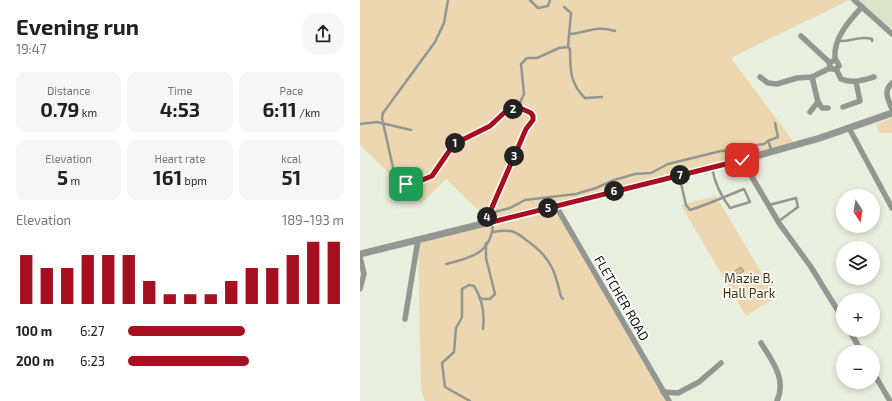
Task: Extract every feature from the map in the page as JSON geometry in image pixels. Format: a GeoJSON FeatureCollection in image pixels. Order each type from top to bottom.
{"type":"FeatureCollection","features":[{"type":"Feature","properties":{"kind":"street"},"geometry":{"type":"LineString","coordinates":[[854,0],[892,34]]}},
{"type":"Feature","properties":{"kind":"street"},"geometry":{"type":"LineString","coordinates":[[760,77],[768,84],[772,84],[797,78],[812,77],[831,63],[838,41],[847,25],[862,7]]}},
{"type":"Feature","properties":{"kind":"street"},"geometry":{"type":"LineString","coordinates":[[801,36],[831,63],[841,79],[856,82],[874,77]]}},
{"type":"Feature","properties":{"kind":"street"},"geometry":{"type":"LineString","coordinates":[[831,63],[839,64],[836,69]]}},
{"type":"Feature","properties":{"kind":"street"},"geometry":{"type":"LineString","coordinates":[[812,77],[818,102],[822,108],[828,108]]}},
{"type":"Feature","properties":{"kind":"street"},"geometry":{"type":"LineString","coordinates":[[844,107],[860,101],[856,82]]}},
{"type":"Feature","properties":{"kind":"street"},"geometry":{"type":"LineString","coordinates":[[892,83],[888,86],[886,92],[892,109]]}},
{"type":"Feature","properties":{"kind":"street"},"geometry":{"type":"LineString","coordinates":[[810,112],[818,102]]}},
{"type":"Feature","properties":{"kind":"street"},"geometry":{"type":"LineString","coordinates":[[360,289],[364,274],[360,256],[418,240],[772,152],[848,128],[892,112]]}},
{"type":"Feature","properties":{"kind":"street"},"geometry":{"type":"LineString","coordinates":[[848,128],[892,208]]}},
{"type":"Feature","properties":{"kind":"street"},"geometry":{"type":"LineString","coordinates":[[742,160],[779,222],[811,267],[836,308]]}},
{"type":"Feature","properties":{"kind":"street","name":"FLETCHER ROAD"},"geometry":{"type":"LineString","coordinates":[[556,206],[669,401]]}},
{"type":"Feature","properties":{"kind":"street"},"geometry":{"type":"LineString","coordinates":[[405,319],[418,240]]}},
{"type":"Feature","properties":{"kind":"street"},"geometry":{"type":"LineString","coordinates":[[761,343],[781,380],[778,401]]}},
{"type":"Feature","properties":{"kind":"street"},"geometry":{"type":"LineString","coordinates":[[663,392],[678,393],[699,382],[721,363]]}},
{"type":"Feature","properties":{"kind":"street"},"geometry":{"type":"LineString","coordinates":[[880,384],[890,401]]}},
{"type":"Feature","properties":{"kind":"lane"},"geometry":{"type":"LineString","coordinates":[[448,0],[444,23],[441,30],[409,79],[403,84],[383,113],[383,123],[394,172],[399,178],[410,185],[432,176],[454,144],[490,126],[505,112],[518,107],[524,94],[523,60],[527,58],[542,57],[559,48],[568,46]]}},
{"type":"Feature","properties":{"kind":"lane"},"geometry":{"type":"LineString","coordinates":[[530,0],[538,8],[548,6],[550,0]]}},
{"type":"Feature","properties":{"kind":"lane"},"geometry":{"type":"LineString","coordinates":[[564,7],[571,13],[568,46],[570,48],[569,67],[573,77],[575,89],[585,98],[602,97]]}},
{"type":"Feature","properties":{"kind":"lane"},"geometry":{"type":"LineString","coordinates":[[569,34],[577,34],[592,28],[615,31]]}},
{"type":"Feature","properties":{"kind":"lane"},"geometry":{"type":"LineString","coordinates":[[838,41],[847,42],[857,37],[872,39],[872,41]]}},
{"type":"Feature","properties":{"kind":"lane"},"geometry":{"type":"LineString","coordinates":[[446,264],[471,258],[483,249],[492,232],[487,214],[490,212],[526,129],[533,120],[531,113],[518,107]]}},
{"type":"Feature","properties":{"kind":"lane"},"geometry":{"type":"LineString","coordinates":[[360,124],[383,123],[411,130]]}},
{"type":"Feature","properties":{"kind":"lane"},"geometry":{"type":"LineString","coordinates":[[490,212],[510,208],[525,200],[576,194],[596,188],[614,180],[635,174],[651,173],[668,164],[721,150],[740,150],[749,146],[764,144],[778,137],[775,123]]}},
{"type":"Feature","properties":{"kind":"lane"},"geometry":{"type":"LineString","coordinates":[[768,141],[772,152]]}},
{"type":"Feature","properties":{"kind":"lane"},"geometry":{"type":"LineString","coordinates":[[679,175],[686,205],[690,210],[717,201],[721,197],[744,189],[750,202],[730,208],[721,197],[712,167]]}},
{"type":"Feature","properties":{"kind":"lane"},"geometry":{"type":"LineString","coordinates":[[769,205],[796,198],[798,208],[779,222]]}},
{"type":"Feature","properties":{"kind":"lane"},"geometry":{"type":"LineString","coordinates":[[492,232],[511,230],[520,233],[539,249],[554,267],[560,297],[563,300]]}},
{"type":"Feature","properties":{"kind":"lane"},"geometry":{"type":"LineString","coordinates":[[479,297],[490,300],[495,294],[486,258],[486,243]]}},
{"type":"Feature","properties":{"kind":"lane"},"geometry":{"type":"LineString","coordinates":[[470,401],[445,387],[442,363],[454,352],[456,328],[462,317],[462,289],[472,285],[479,297],[484,312],[483,329]]}},
{"type":"Feature","properties":{"kind":"shaded area"},"geometry":{"type":"Polygon","coordinates":[[[854,0],[892,0],[892,26],[886,29],[854,0]]]}},
{"type":"Feature","properties":{"kind":"green space"},"geometry":{"type":"Polygon","coordinates":[[[360,0],[849,0],[731,58],[796,145],[556,206],[669,401],[425,401],[421,390],[418,240],[490,222],[446,179],[421,204],[360,145],[360,0]]]}},
{"type":"Feature","properties":{"kind":"green space"},"geometry":{"type":"Polygon","coordinates":[[[892,118],[892,133],[879,133],[876,124],[892,118]]]}},
{"type":"Feature","properties":{"kind":"green space","name":"Mazie B. Hall Park"},"geometry":{"type":"Polygon","coordinates":[[[716,196],[776,297],[746,316],[681,205],[716,196]]]}},
{"type":"Feature","properties":{"kind":"building"},"geometry":{"type":"Polygon","coordinates":[[[741,267],[744,271],[737,275],[735,271],[741,267]]]}},
{"type":"Feature","properties":{"kind":"route"},"geometry":{"type":"LineString","coordinates":[[406,184],[410,185],[432,176],[454,144],[490,126],[505,112],[518,107],[531,113],[533,120],[526,129],[502,186],[490,212],[487,214],[488,223],[742,160]]}}]}
